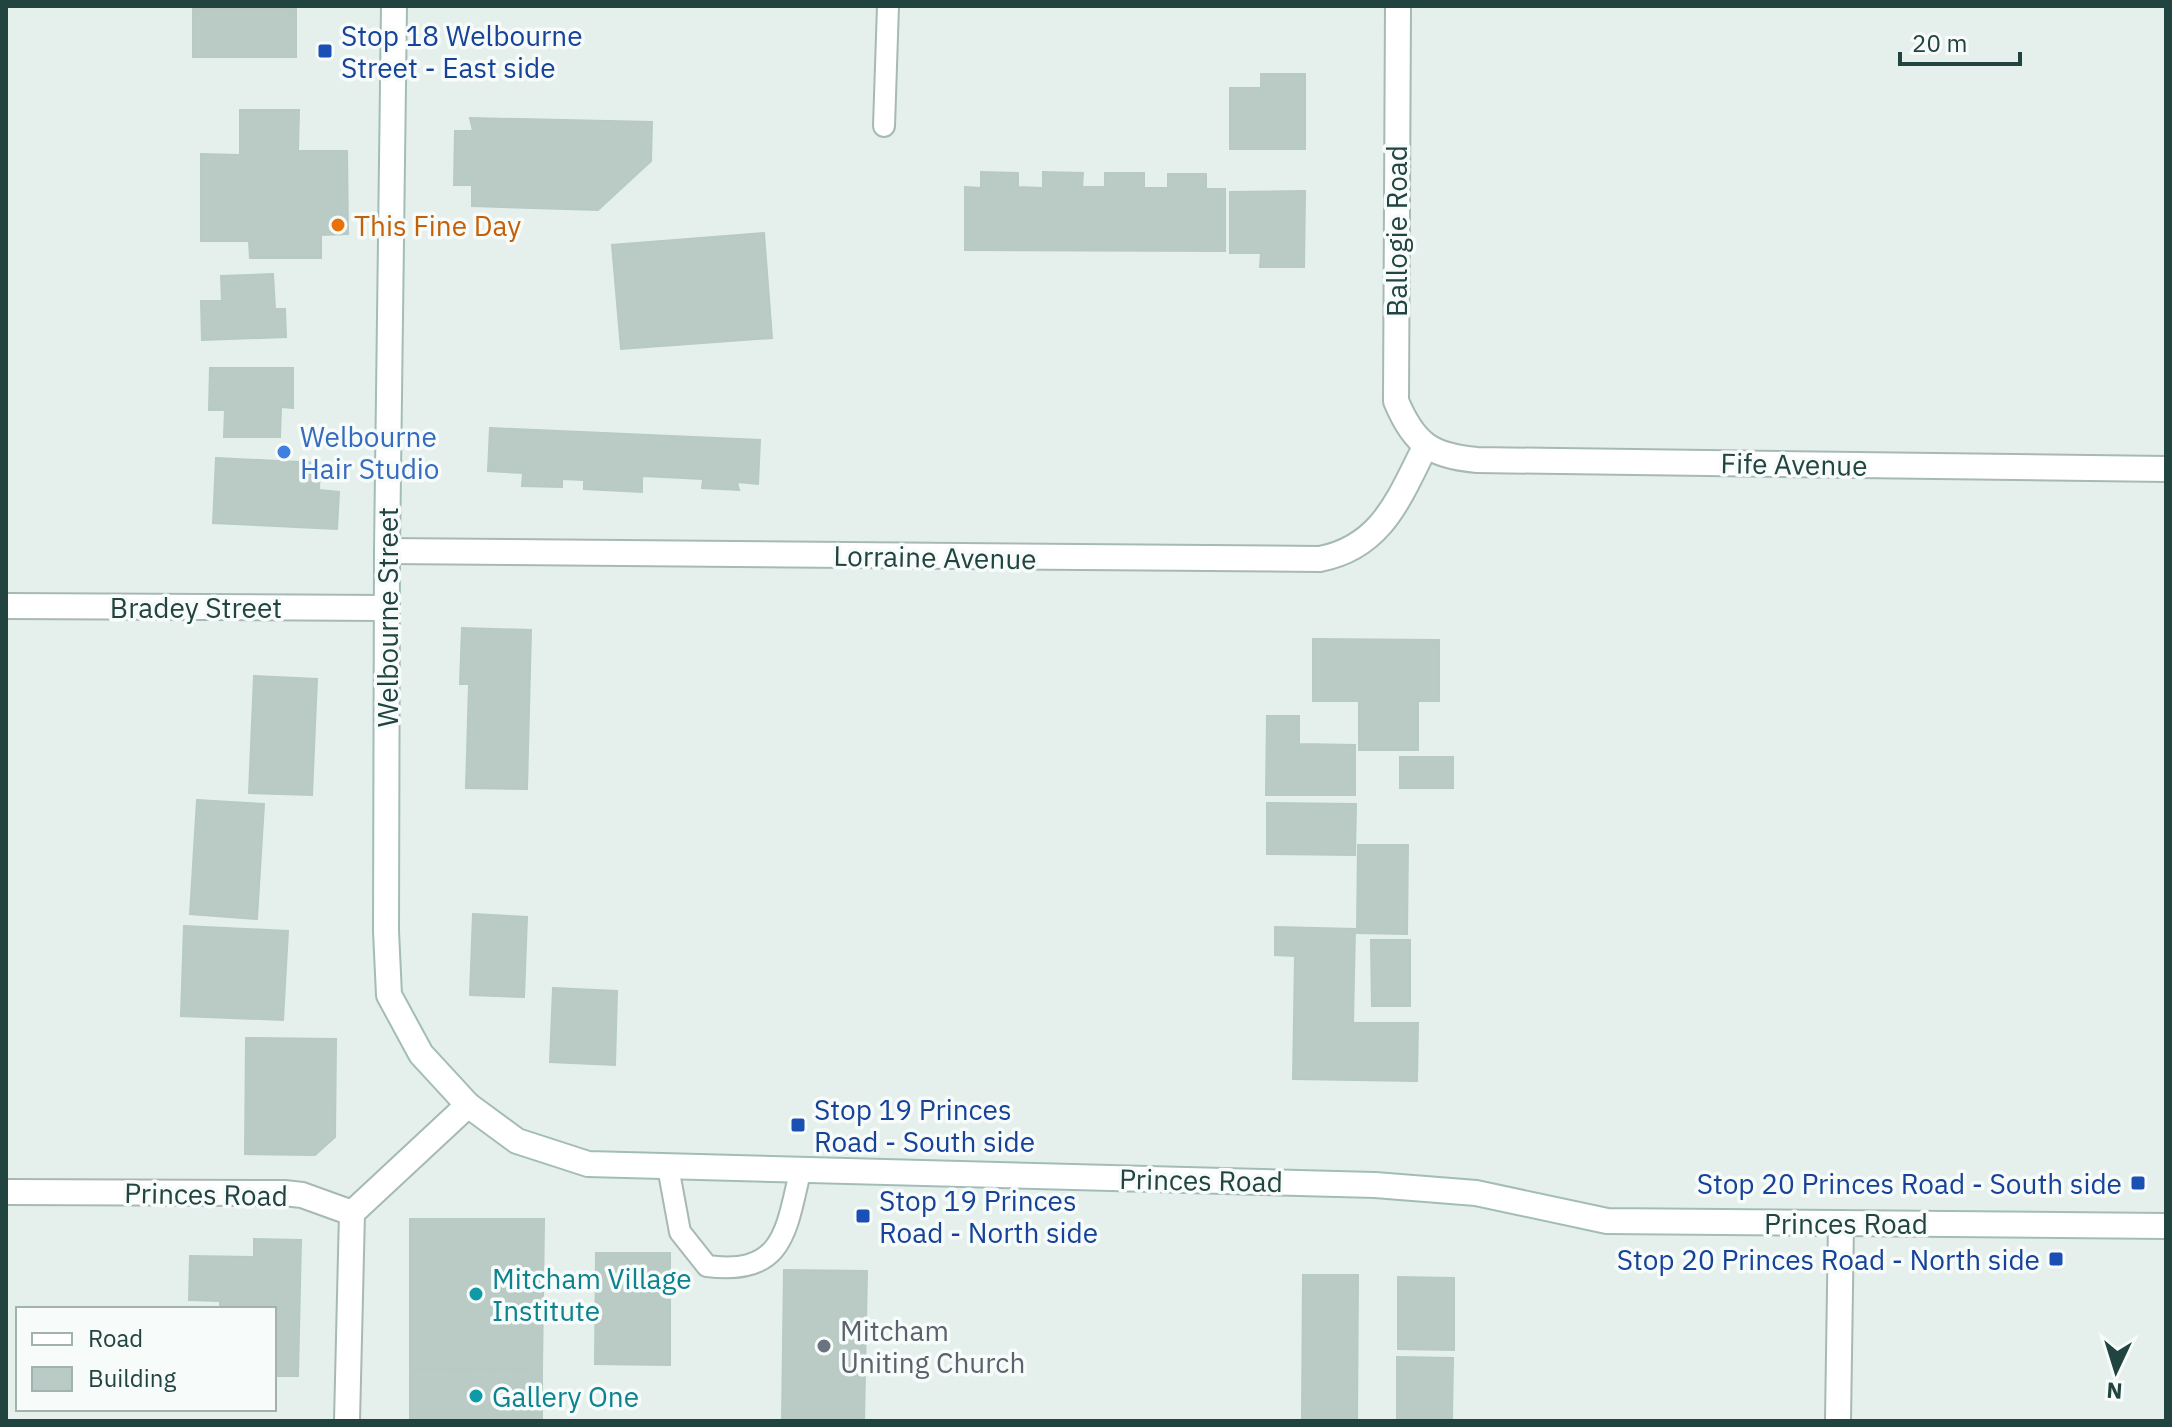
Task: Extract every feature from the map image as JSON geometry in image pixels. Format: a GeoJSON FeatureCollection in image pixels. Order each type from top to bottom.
{"type":"FeatureCollection","features":[{"type":"Feature","properties":{"kind":"street","name":"Welbourne Street"},"geometry":{"type":"LineString","coordinates":[[394,6],[387,551],[386,931],[389,995],[421,1054],[468,1105]]}},
{"type":"Feature","properties":{"kind":"street","name":"Ballogie Road"},"geometry":{"type":"LineString","coordinates":[[1398,6],[1396,401],[1406,425],[1425,447]]}},
{"type":"Feature","properties":{"kind":"street","name":"Lorraine Avenue"},"geometry":{"type":"LineString","coordinates":[[387,551],[1320,559],[1347,554],[1369,539],[1403,490],[1425,447]]}},
{"type":"Feature","properties":{"kind":"street","name":"Fife Avenue"},"geometry":{"type":"LineString","coordinates":[[1425,447],[1447,458],[1477,460],[2166,469]]}},
{"type":"Feature","properties":{"kind":"street","name":"Bradey Street"},"geometry":{"type":"LineString","coordinates":[[6,606],[387,608]]}},
{"type":"Feature","properties":{"kind":"street","name":"Princes Road"},"geometry":{"type":"LineString","coordinates":[[468,1105],[517,1141],[588,1164],[800,1172],[1342,1183],[1476,1193],[1607,1221],[2166,1226]]}},
{"type":"Feature","properties":{"kind":"street"},"geometry":{"type":"LineString","coordinates":[[347,1421],[352,1213],[468,1105]]}},
{"type":"Feature","properties":{"kind":"street","name":"Princes Road"},"geometry":{"type":"LineString","coordinates":[[6,1192],[284,1193],[302,1195],[352,1213]]}},
{"type":"Feature","properties":{"kind":"street"},"geometry":{"type":"LineString","coordinates":[[1838,1421],[1841,1223]]}},
{"type":"Feature","properties":{"kind":"lane"},"geometry":{"type":"LineString","coordinates":[[884,126],[888,6]]}},
{"type":"Feature","properties":{"kind":"lane"},"geometry":{"type":"LineString","coordinates":[[668,1167],[680,1232],[707,1266],[729,1269],[745,1269],[767,1257],[786,1230],[800,1172]]}},
{"type":"Feature","properties":{"kind":"building"},"geometry":{"type":"Polygon","coordinates":[[[193,9],[296,9],[296,57],[193,57],[193,9]]]}},
{"type":"Feature","properties":{"kind":"building"},"geometry":{"type":"Polygon","coordinates":[[[1261,74],[1305,74],[1305,149],[1230,149],[1230,88],[1261,88],[1261,74]]]}},
{"type":"Feature","properties":{"kind":"building"},"geometry":{"type":"Polygon","coordinates":[[[240,110],[299,110],[298,151],[347,151],[348,234],[321,235],[321,258],[250,258],[249,241],[201,241],[201,154],[240,155],[240,110]]]}},
{"type":"Feature","properties":{"kind":"building"},"geometry":{"type":"Polygon","coordinates":[[[470,118],[652,122],[651,161],[598,210],[472,206],[472,185],[454,185],[455,131],[473,131],[470,118]]]}},
{"type":"Feature","properties":{"kind":"building"},"geometry":{"type":"Polygon","coordinates":[[[981,172],[1018,173],[1018,187],[1043,188],[1043,172],[1083,173],[1082,187],[1105,187],[1105,173],[1144,173],[1144,188],[1168,188],[1168,174],[1206,174],[1206,189],[1225,189],[1225,251],[965,250],[965,187],[981,188],[981,172]]]}},
{"type":"Feature","properties":{"kind":"building"},"geometry":{"type":"Polygon","coordinates":[[[1305,191],[1304,267],[1260,267],[1261,253],[1230,253],[1230,192],[1305,191]]]}},
{"type":"Feature","properties":{"kind":"building"},"geometry":{"type":"Polygon","coordinates":[[[764,233],[772,338],[621,349],[612,245],[764,233]]]}},
{"type":"Feature","properties":{"kind":"building"},"geometry":{"type":"Polygon","coordinates":[[[273,274],[275,309],[285,309],[286,337],[202,340],[201,301],[222,301],[221,276],[273,274]]]}},
{"type":"Feature","properties":{"kind":"building"},"geometry":{"type":"Polygon","coordinates":[[[210,368],[293,368],[293,408],[281,407],[280,437],[224,437],[225,410],[209,410],[210,368]]]}},
{"type":"Feature","properties":{"kind":"building"},"geometry":{"type":"Polygon","coordinates":[[[490,428],[760,440],[758,484],[737,482],[739,490],[702,488],[703,479],[642,476],[642,492],[584,489],[584,480],[562,479],[562,487],[522,486],[523,473],[488,471],[490,428]]]}},
{"type":"Feature","properties":{"kind":"building"},"geometry":{"type":"Polygon","coordinates":[[[216,458],[320,463],[319,490],[339,492],[337,529],[213,523],[216,458]]]}},
{"type":"Feature","properties":{"kind":"building"},"geometry":{"type":"Polygon","coordinates":[[[462,628],[531,630],[527,789],[466,788],[469,684],[460,684],[462,628]]]}},
{"type":"Feature","properties":{"kind":"building"},"geometry":{"type":"Polygon","coordinates":[[[1313,639],[1439,640],[1439,701],[1418,701],[1418,750],[1359,750],[1359,701],[1313,701],[1313,639]]]}},
{"type":"Feature","properties":{"kind":"building"},"geometry":{"type":"Polygon","coordinates":[[[254,676],[317,679],[312,795],[249,793],[254,676]]]}},
{"type":"Feature","properties":{"kind":"building"},"geometry":{"type":"Polygon","coordinates":[[[1267,716],[1299,716],[1299,744],[1355,745],[1355,795],[1266,795],[1267,716]]]}},
{"type":"Feature","properties":{"kind":"building"},"geometry":{"type":"Polygon","coordinates":[[[1400,757],[1453,757],[1453,788],[1400,788],[1400,757]]]}},
{"type":"Feature","properties":{"kind":"building"},"geometry":{"type":"Polygon","coordinates":[[[197,800],[264,804],[257,919],[190,914],[197,800]]]}},
{"type":"Feature","properties":{"kind":"building"},"geometry":{"type":"Polygon","coordinates":[[[1267,803],[1356,804],[1355,855],[1267,854],[1267,803]]]}},
{"type":"Feature","properties":{"kind":"building"},"geometry":{"type":"Polygon","coordinates":[[[1358,845],[1408,845],[1407,934],[1357,933],[1358,845]]]}},
{"type":"Feature","properties":{"kind":"building"},"geometry":{"type":"Polygon","coordinates":[[[473,914],[527,917],[524,997],[470,995],[473,914]]]}},
{"type":"Feature","properties":{"kind":"building"},"geometry":{"type":"Polygon","coordinates":[[[184,926],[288,931],[283,1020],[181,1016],[184,926]]]}},
{"type":"Feature","properties":{"kind":"building"},"geometry":{"type":"Polygon","coordinates":[[[1275,927],[1355,929],[1353,1023],[1418,1023],[1417,1081],[1293,1079],[1295,956],[1275,955],[1275,927]]]}},
{"type":"Feature","properties":{"kind":"building"},"geometry":{"type":"Polygon","coordinates":[[[1371,940],[1410,940],[1410,1006],[1372,1006],[1371,940]]]}},
{"type":"Feature","properties":{"kind":"building"},"geometry":{"type":"Polygon","coordinates":[[[553,988],[617,991],[615,1065],[550,1062],[553,988]]]}},
{"type":"Feature","properties":{"kind":"building"},"geometry":{"type":"Polygon","coordinates":[[[246,1038],[336,1039],[335,1137],[315,1155],[245,1154],[246,1038]]]}},
{"type":"Feature","properties":{"kind":"building","name":"Mitcham Village Institute"},"geometry":{"type":"Polygon","coordinates":[[[410,1219],[544,1219],[542,1370],[410,1369],[410,1219]]]}},
{"type":"Feature","properties":{"kind":"building"},"geometry":{"type":"Polygon","coordinates":[[[254,1239],[301,1240],[298,1376],[276,1376],[276,1307],[220,1307],[220,1301],[189,1300],[190,1256],[254,1257],[254,1239]]]}},
{"type":"Feature","properties":{"kind":"building"},"geometry":{"type":"Polygon","coordinates":[[[596,1253],[670,1253],[670,1365],[595,1364],[596,1253]]]}},
{"type":"Feature","properties":{"kind":"building","name":"Mitcham Uniting Church"},"geometry":{"type":"Polygon","coordinates":[[[784,1270],[867,1271],[864,1421],[782,1421],[784,1270]]]}},
{"type":"Feature","properties":{"kind":"building"},"geometry":{"type":"Polygon","coordinates":[[[1303,1275],[1358,1275],[1357,1421],[1302,1421],[1303,1275]]]}},
{"type":"Feature","properties":{"kind":"building"},"geometry":{"type":"Polygon","coordinates":[[[1398,1277],[1454,1278],[1454,1350],[1398,1349],[1398,1277]]]}},
{"type":"Feature","properties":{"kind":"building"},"geometry":{"type":"Polygon","coordinates":[[[1397,1357],[1453,1358],[1452,1421],[1397,1421],[1397,1357]]]}},
{"type":"Feature","properties":{"kind":"building","name":"Gallery One"},"geometry":{"type":"Polygon","coordinates":[[[410,1369],[542,1370],[542,1421],[410,1421],[410,1369]]]}},
{"type":"Feature","properties":{"kind":"place","name":"Stop 18 Welbourne Street - East side"},"geometry":{"type":"Point","coordinates":[325,51]}},
{"type":"Feature","properties":{"kind":"place","name":"This Fine Day"},"geometry":{"type":"Point","coordinates":[338,225]}},
{"type":"Feature","properties":{"kind":"place","name":"Welbourne Hair Studio"},"geometry":{"type":"Point","coordinates":[284,452]}},
{"type":"Feature","properties":{"kind":"place","name":"Stop 19 Princes Road - South side"},"geometry":{"type":"Point","coordinates":[798,1125]}},
{"type":"Feature","properties":{"kind":"place","name":"Stop 20 Princes Road - South side"},"geometry":{"type":"Point","coordinates":[2138,1183]}},
{"type":"Feature","properties":{"kind":"place","name":"Stop 19 Princes Road - North side"},"geometry":{"type":"Point","coordinates":[863,1216]}},
{"type":"Feature","properties":{"kind":"place","name":"Stop 20 Princes Road - North side"},"geometry":{"type":"Point","coordinates":[2056,1259]}},
{"type":"Feature","properties":{"kind":"place","name":"Mitcham Village Institute"},"geometry":{"type":"Point","coordinates":[476,1294]}},
{"type":"Feature","properties":{"kind":"place","name":"Mitcham Uniting Church"},"geometry":{"type":"Point","coordinates":[824,1346]}},
{"type":"Feature","properties":{"kind":"place","name":"Gallery One"},"geometry":{"type":"Point","coordinates":[476,1396]}}]}
